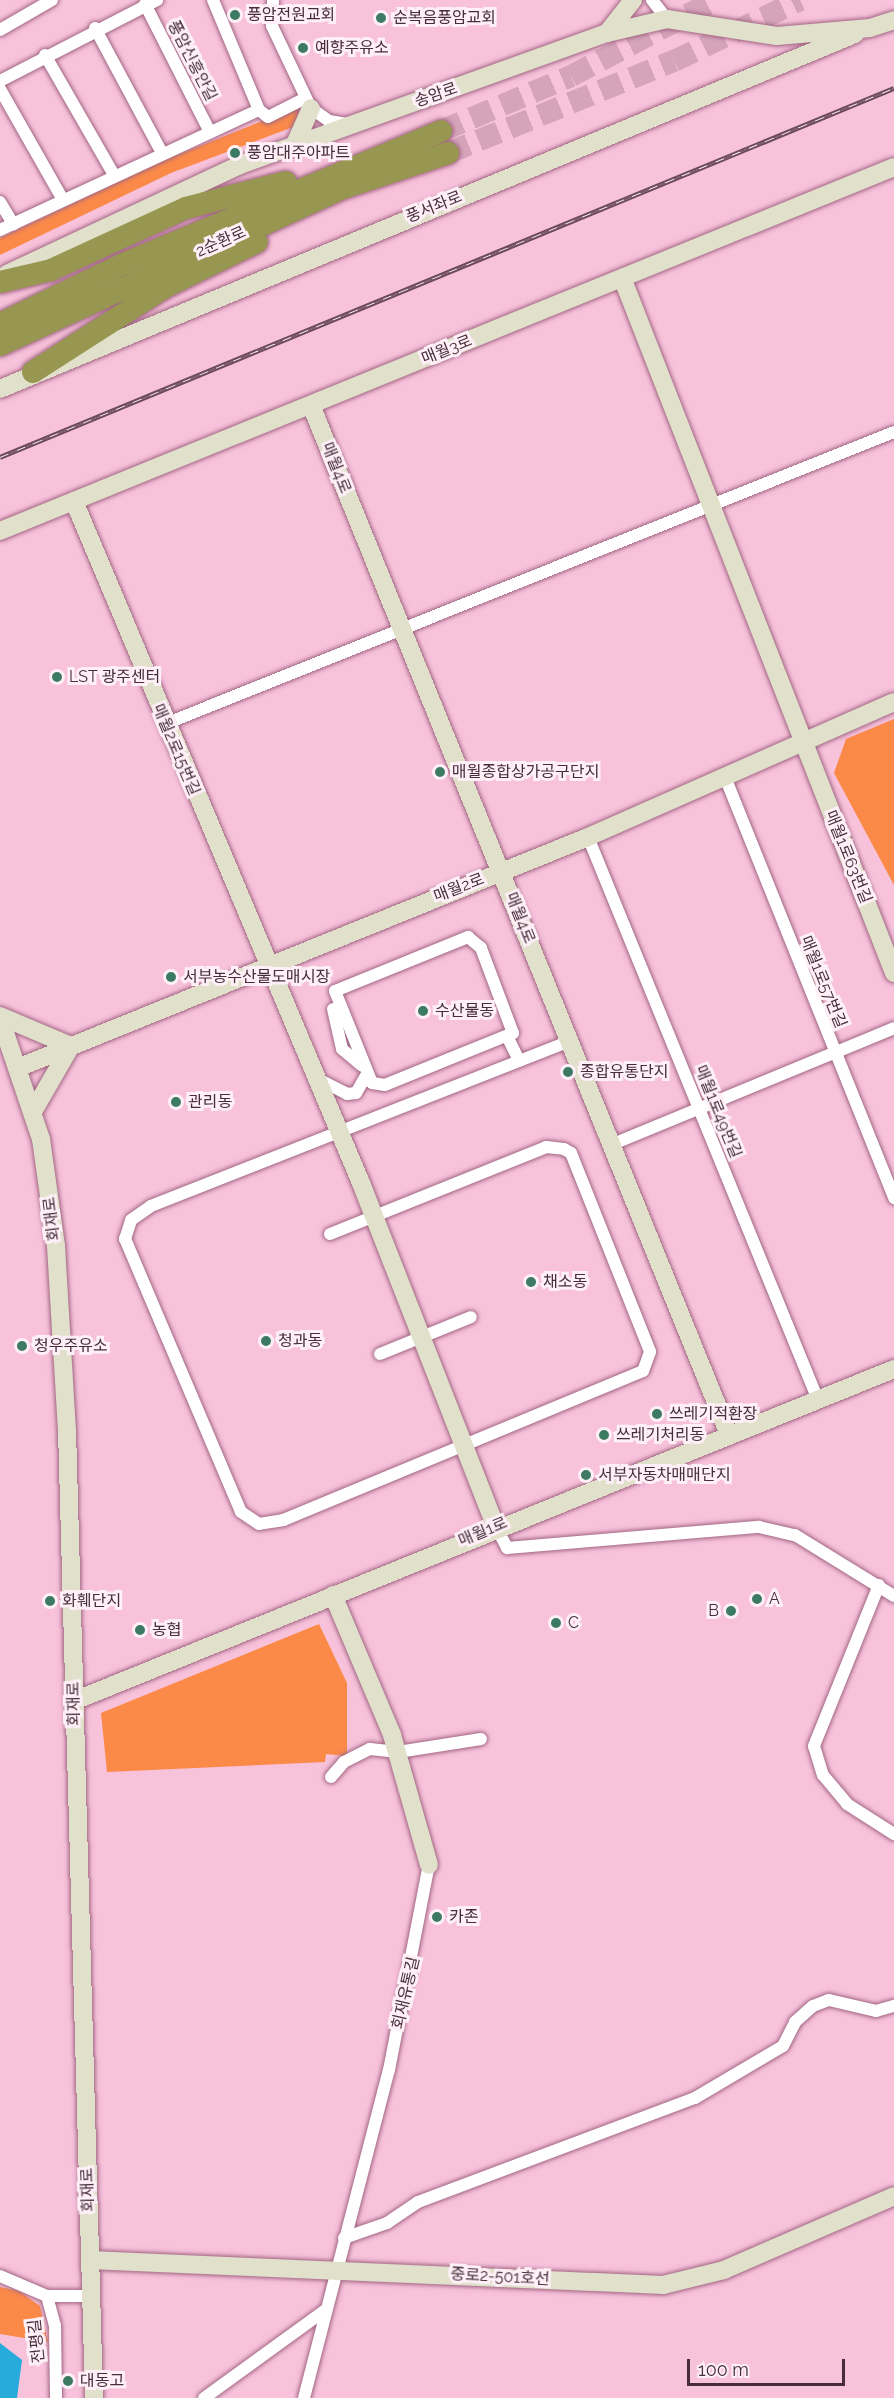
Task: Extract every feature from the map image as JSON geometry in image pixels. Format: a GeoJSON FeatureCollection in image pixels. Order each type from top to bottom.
{"type":"FeatureCollection","features":[{"type":"Feature","properties":{"kind":"highway","name":"2순환로"},"geometry":{"type":"LineString","coordinates":[[0,324],[121,265],[441,131]]}},
{"type":"Feature","properties":{"kind":"highway","name":"2순환로"},"geometry":{"type":"LineString","coordinates":[[0,345],[340,189],[448,153],[167,286],[33,372]]}},
{"type":"Feature","properties":{"kind":"highway"},"geometry":{"type":"LineString","coordinates":[[0,280],[51,270],[186,208],[360,163]]}},
{"type":"Feature","properties":{"kind":"street"},"geometry":{"type":"LineString","coordinates":[[0,30],[32,5],[52,0]]}},
{"type":"Feature","properties":{"kind":"street"},"geometry":{"type":"LineString","coordinates":[[213,0],[259,110],[268,117],[309,103]]}},
{"type":"Feature","properties":{"kind":"street"},"geometry":{"type":"LineString","coordinates":[[273,0],[272,26],[309,103],[329,121],[349,125]]}},
{"type":"Feature","properties":{"kind":"street"},"geometry":{"type":"LineString","coordinates":[[607,33],[633,0]]}},
{"type":"Feature","properties":{"kind":"street"},"geometry":{"type":"LineString","coordinates":[[652,0],[667,19]]}},
{"type":"Feature","properties":{"kind":"street","name":"풍암신흥안길"},"geometry":{"type":"LineString","coordinates":[[0,81],[95,28],[151,2],[210,132]]}},
{"type":"Feature","properties":{"kind":"street","name":"송암로"},"geometry":{"type":"LineString","coordinates":[[0,280],[112,222],[295,144],[607,33],[667,19],[777,36],[870,28],[894,20]]}},
{"type":"Feature","properties":{"kind":"street"},"geometry":{"type":"LineString","coordinates":[[95,28],[162,153]]}},
{"type":"Feature","properties":{"kind":"street","name":"풍서좌로"},"geometry":{"type":"LineString","coordinates":[[0,389],[33,372],[870,28]]}},
{"type":"Feature","properties":{"kind":"street"},"geometry":{"type":"LineString","coordinates":[[45,56],[114,176]]}},
{"type":"Feature","properties":{"kind":"street"},"geometry":{"type":"LineString","coordinates":[[0,89],[63,200]]}},
{"type":"Feature","properties":{"kind":"street"},"geometry":{"type":"LineString","coordinates":[[295,144],[309,103]]}},
{"type":"Feature","properties":{"kind":"street"},"geometry":{"type":"LineString","coordinates":[[0,230],[259,110]]}},
{"type":"Feature","properties":{"kind":"street","name":"매월3로"},"geometry":{"type":"LineString","coordinates":[[0,531],[622,280],[894,167]]}},
{"type":"Feature","properties":{"kind":"street"},"geometry":{"type":"LineString","coordinates":[[0,202],[13,224]]}},
{"type":"Feature","properties":{"kind":"street","name":"매월1로63번길"},"geometry":{"type":"LineString","coordinates":[[622,280],[894,973]]}},
{"type":"Feature","properties":{"kind":"street","name":"매월4로"},"geometry":{"type":"LineString","coordinates":[[311,405],[728,1432]]}},
{"type":"Feature","properties":{"kind":"street"},"geometry":{"type":"LineString","coordinates":[[165,724],[894,432]]}},
{"type":"Feature","properties":{"kind":"street","name":"매월2로15번길"},"geometry":{"type":"LineString","coordinates":[[74,501],[165,724],[375,1216],[496,1527]]}},
{"type":"Feature","properties":{"kind":"street","name":"매월2로"},"geometry":{"type":"LineString","coordinates":[[20,1066],[588,837],[802,740],[894,702]]}},
{"type":"Feature","properties":{"kind":"street","name":"매월1로57번길"},"geometry":{"type":"LineString","coordinates":[[724,777],[833,1052],[894,1198]]}},
{"type":"Feature","properties":{"kind":"street","name":"매월1로49번길"},"geometry":{"type":"LineString","coordinates":[[588,837],[818,1400]]}},
{"type":"Feature","properties":{"kind":"street"},"geometry":{"type":"LineString","coordinates":[[316,1078],[347,1094],[356,1093],[365,1072],[335,991],[468,937],[481,948],[514,1025],[508,1038],[385,1085],[365,1072],[342,1049],[333,1009]]}},
{"type":"Feature","properties":{"kind":"street"},"geometry":{"type":"LineString","coordinates":[[0,1017],[71,1046],[34,1110]]}},
{"type":"Feature","properties":{"kind":"street","name":"회재로"},"geometry":{"type":"LineString","coordinates":[[0,1017],[20,1066],[34,1110],[56,1246],[68,1430],[94,2398]]}},
{"type":"Feature","properties":{"kind":"street"},"geometry":{"type":"LineString","coordinates":[[613,1144],[698,1106],[894,1028]]}},
{"type":"Feature","properties":{"kind":"street"},"geometry":{"type":"LineString","coordinates":[[508,1038],[519,1061]]}},
{"type":"Feature","properties":{"kind":"street"},"geometry":{"type":"LineString","coordinates":[[330,1234],[546,1147],[564,1149],[571,1154],[646,1341],[649,1363],[637,1375],[267,1525],[249,1520],[231,1491],[128,1251],[126,1229],[151,1206],[569,1041]]}},
{"type":"Feature","properties":{"kind":"street"},"geometry":{"type":"LineString","coordinates":[[380,1354],[471,1317]]}},
{"type":"Feature","properties":{"kind":"street","name":"매월1로"},"geometry":{"type":"LineString","coordinates":[[74,1701],[728,1432],[818,1400],[894,1369]]}},
{"type":"Feature","properties":{"kind":"street"},"geometry":{"type":"LineString","coordinates":[[496,1527],[507,1548],[759,1527],[795,1535],[894,1596]]}},
{"type":"Feature","properties":{"kind":"street"},"geometry":{"type":"LineString","coordinates":[[879,1586],[814,1746],[824,1775],[847,1804],[894,1834]]}},
{"type":"Feature","properties":{"kind":"street","name":"회재유통길"},"geometry":{"type":"LineString","coordinates":[[304,2398],[324,2311],[388,2070],[429,1865],[398,1752],[333,1595]]}},
{"type":"Feature","properties":{"kind":"street"},"geometry":{"type":"LineString","coordinates":[[331,1777],[356,1754],[398,1752],[481,1738]]}},
{"type":"Feature","properties":{"kind":"street"},"geometry":{"type":"LineString","coordinates":[[344,2238],[387,2223],[418,2202],[695,2098],[783,2046],[795,2022],[813,2006],[829,2000],[876,2011],[894,2006]]}},
{"type":"Feature","properties":{"kind":"street","name":"중로2-501호선"},"geometry":{"type":"LineString","coordinates":[[90,2260],[663,2285],[724,2270],[894,2196]]}},
{"type":"Feature","properties":{"kind":"street","name":"전평길"},"geometry":{"type":"LineString","coordinates":[[0,2276],[47,2296],[56,2325],[56,2398]]}},
{"type":"Feature","properties":{"kind":"street"},"geometry":{"type":"LineString","coordinates":[[47,2296],[91,2296]]}},
{"type":"Feature","properties":{"kind":"street"},"geometry":{"type":"LineString","coordinates":[[204,2398],[324,2311]]}},
{"type":"Feature","properties":{"kind":"shaded area"},"geometry":{"type":"Polygon","coordinates":[[[297,107],[300,114],[293,127],[171,173],[0,255],[0,238],[165,160],[297,107]]]}},
{"type":"Feature","properties":{"kind":"shaded area"},"geometry":{"type":"Polygon","coordinates":[[[894,719],[894,885],[834,773],[846,739],[894,719]]]}},
{"type":"Feature","properties":{"kind":"shaded area"},"geometry":{"type":"Polygon","coordinates":[[[319,1624],[347,1683],[347,1756],[326,1754],[325,1762],[107,1772],[101,1713],[319,1624]]]}},
{"type":"Feature","properties":{"kind":"shaded area"},"geometry":{"type":"Polygon","coordinates":[[[0,2287],[19,2291],[40,2306],[48,2342],[0,2334],[0,2287]]]}},
{"type":"Feature","properties":{"kind":"water"},"geometry":{"type":"Polygon","coordinates":[[[0,2343],[22,2360],[17,2398],[0,2398],[0,2343]]]}},
{"type":"Feature","properties":{"kind":"tunnel"},"geometry":{"type":"LineString","coordinates":[[441,131],[571,76],[716,0]]}},
{"type":"Feature","properties":{"kind":"tunnel"},"geometry":{"type":"LineString","coordinates":[[448,153],[674,61],[800,0]]}},
{"type":"Feature","properties":{"kind":"railway"},"geometry":{"type":"LineString","coordinates":[[0,457],[894,88]]}},
{"type":"Feature","properties":{"kind":"place","name":"풍암전원교회"},"geometry":{"type":"Point","coordinates":[235,15]}},
{"type":"Feature","properties":{"kind":"place","name":"순복음풍암교회"},"geometry":{"type":"Point","coordinates":[381,18]}},
{"type":"Feature","properties":{"kind":"place","name":"예향주유소"},"geometry":{"type":"Point","coordinates":[303,48]}},
{"type":"Feature","properties":{"kind":"place","name":"풍암대주아파트"},"geometry":{"type":"Point","coordinates":[235,153]}},
{"type":"Feature","properties":{"kind":"place","name":"LST 광주센터"},"geometry":{"type":"Point","coordinates":[57,677]}},
{"type":"Feature","properties":{"kind":"place","name":"매월종합상가공구단지"},"geometry":{"type":"Point","coordinates":[440,772]}},
{"type":"Feature","properties":{"kind":"place","name":"서부농수산물도매시장"},"geometry":{"type":"Point","coordinates":[171,977]}},
{"type":"Feature","properties":{"kind":"place","name":"수산물동"},"geometry":{"type":"Point","coordinates":[423,1011]}},
{"type":"Feature","properties":{"kind":"place","name":"종합유통단지"},"geometry":{"type":"Point","coordinates":[568,1072]}},
{"type":"Feature","properties":{"kind":"place","name":"관리동"},"geometry":{"type":"Point","coordinates":[176,1102]}},
{"type":"Feature","properties":{"kind":"place","name":"채소동"},"geometry":{"type":"Point","coordinates":[531,1282]}},
{"type":"Feature","properties":{"kind":"place","name":"청과동"},"geometry":{"type":"Point","coordinates":[266,1341]}},
{"type":"Feature","properties":{"kind":"place","name":"청우주유소"},"geometry":{"type":"Point","coordinates":[22,1346]}},
{"type":"Feature","properties":{"kind":"place","name":"쓰레기적환장"},"geometry":{"type":"Point","coordinates":[657,1414]}},
{"type":"Feature","properties":{"kind":"place","name":"쓰레기처리동"},"geometry":{"type":"Point","coordinates":[604,1435]}},
{"type":"Feature","properties":{"kind":"place","name":"서부자동차매매단지"},"geometry":{"type":"Point","coordinates":[586,1475]}},
{"type":"Feature","properties":{"kind":"place","name":"A"},"geometry":{"type":"Point","coordinates":[757,1599]}},
{"type":"Feature","properties":{"kind":"place","name":"화훼단지"},"geometry":{"type":"Point","coordinates":[50,1601]}},
{"type":"Feature","properties":{"kind":"place","name":"B"},"geometry":{"type":"Point","coordinates":[731,1611]}},
{"type":"Feature","properties":{"kind":"place","name":"C"},"geometry":{"type":"Point","coordinates":[556,1623]}},
{"type":"Feature","properties":{"kind":"place","name":"농협"},"geometry":{"type":"Point","coordinates":[140,1630]}},
{"type":"Feature","properties":{"kind":"place","name":"카존"},"geometry":{"type":"Point","coordinates":[437,1917]}},
{"type":"Feature","properties":{"kind":"place","name":"대동고"},"geometry":{"type":"Point","coordinates":[68,2381]}}]}
